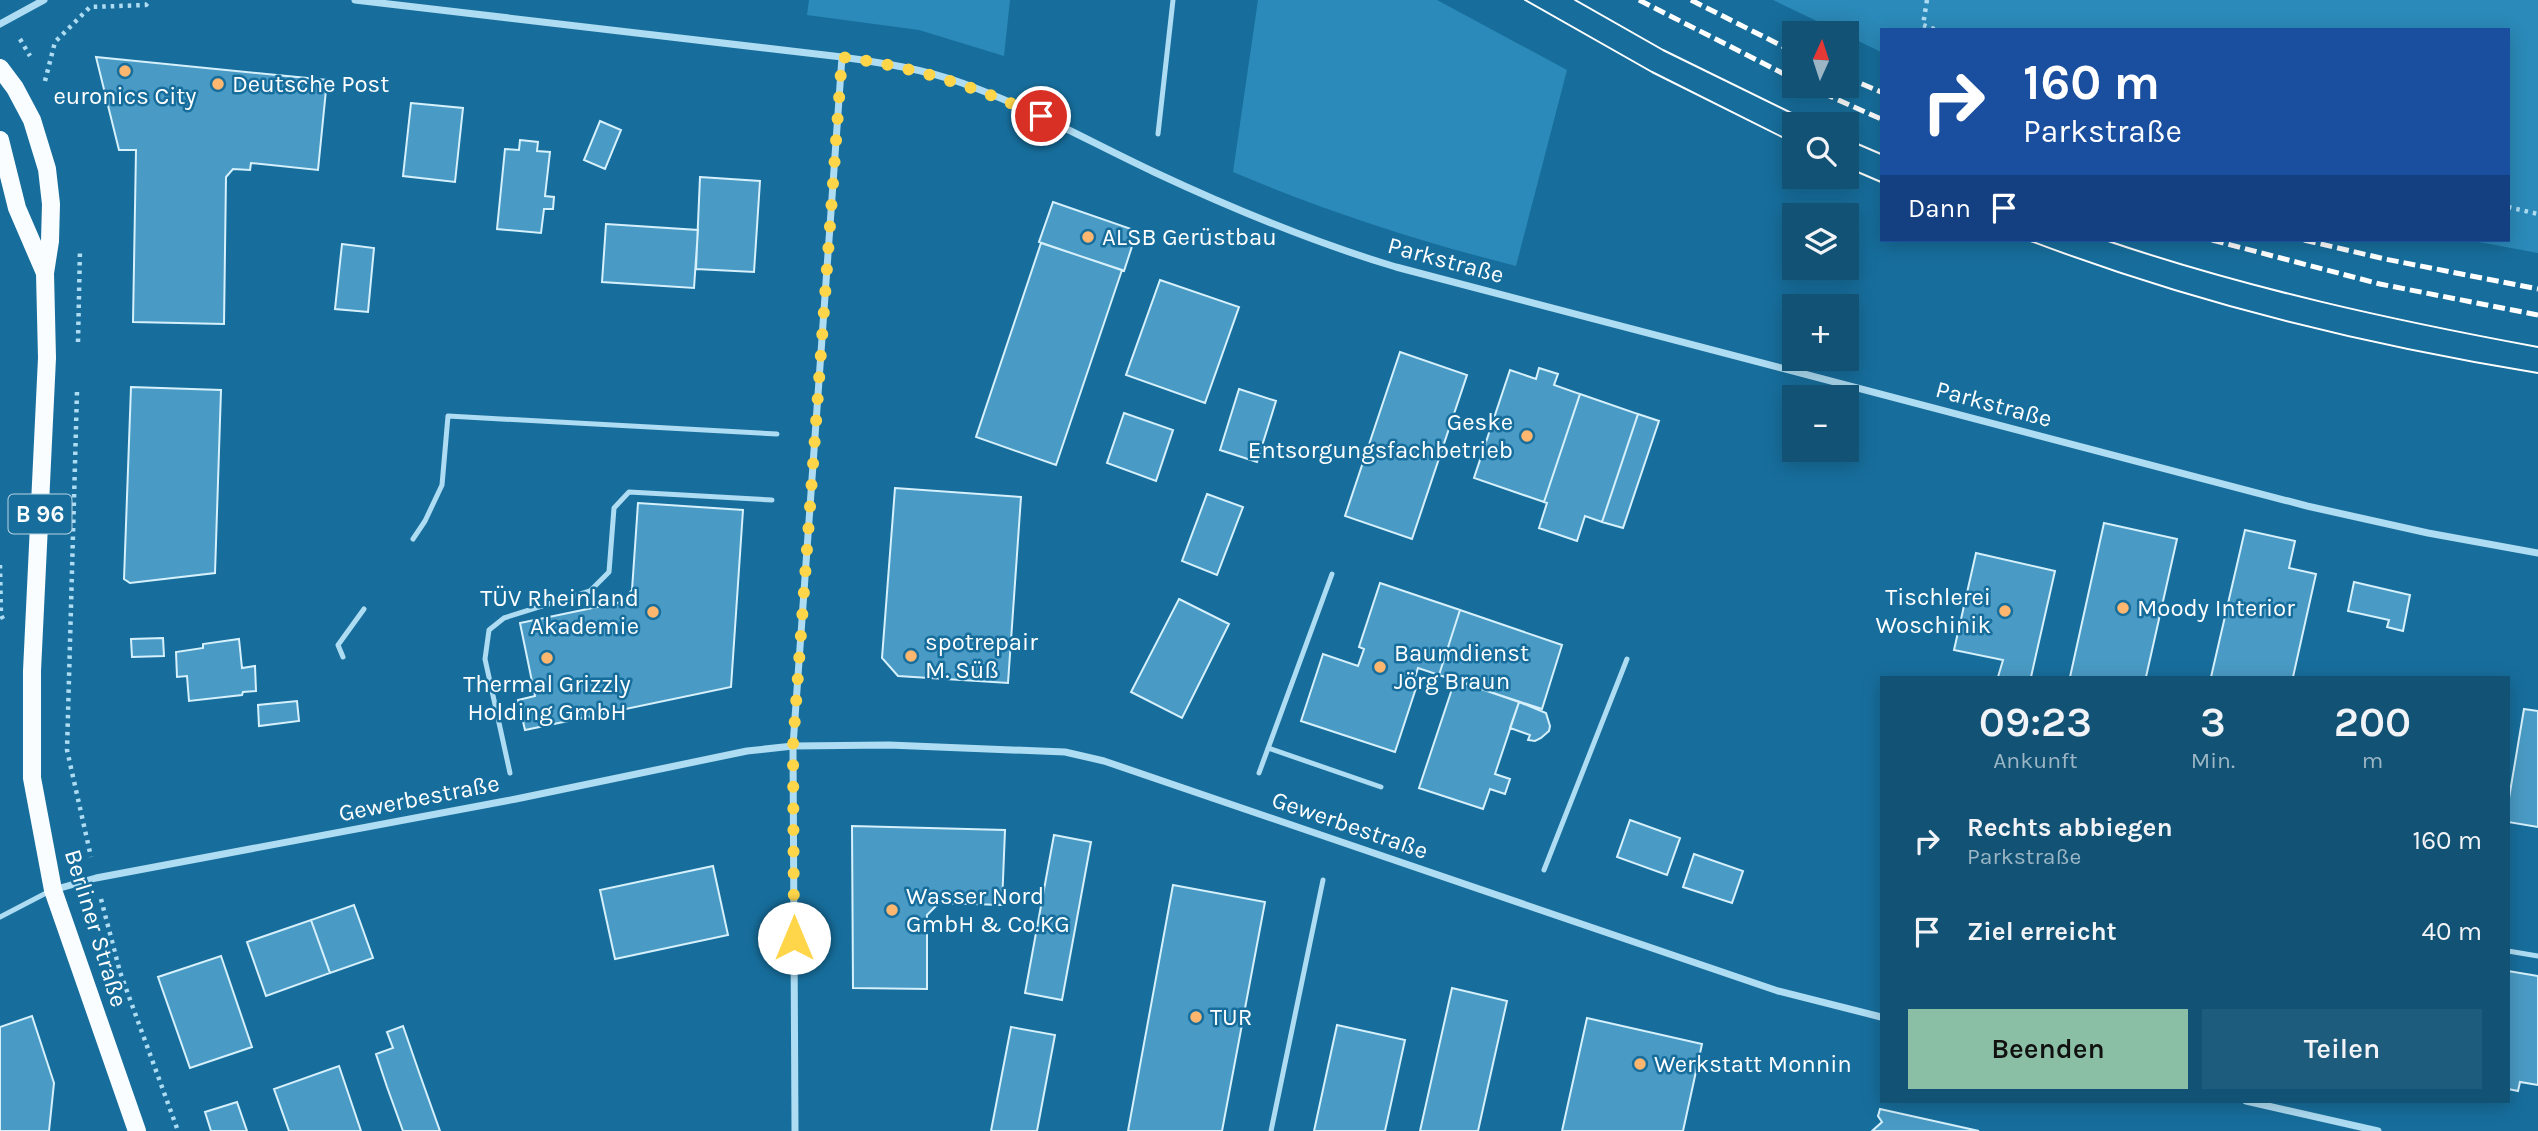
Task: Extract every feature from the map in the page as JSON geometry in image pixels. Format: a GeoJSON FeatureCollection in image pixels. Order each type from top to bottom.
{"type":"FeatureCollection","features":[{"type":"Feature","properties":{"kind":"main road","name":"Berliner Straße"},"geometry":{"type":"LineString","coordinates":[[0,68],[27,109],[47,169],[51,204],[50,241],[45,272],[47,358],[32,671],[32,778],[53,890],[137,1131]]}},
{"type":"Feature","properties":{"kind":"main road","name":"Berliner Straße"},"geometry":{"type":"LineString","coordinates":[[0,139],[17,208],[45,272]]}},
{"type":"Feature","properties":{"kind":"street"},"geometry":{"type":"LineString","coordinates":[[0,24],[44,0]]}},
{"type":"Feature","properties":{"kind":"street","name":"Parkstraße"},"geometry":{"type":"LineString","coordinates":[[355,0],[842,57],[913,69],[968,86],[1041,116],[1229,207],[1321,243],[1396,267],[2307,506],[2428,533],[2538,553]]}},
{"type":"Feature","properties":{"kind":"street"},"geometry":{"type":"LineString","coordinates":[[795,1131],[793,746],[842,57]]}},
{"type":"Feature","properties":{"kind":"street","name":"Gewerbestraße"},"geometry":{"type":"LineString","coordinates":[[53,890],[96,878],[504,801],[716,757],[793,746],[889,745],[1065,752],[1094,758],[1778,991],[1880,1017]]}},
{"type":"Feature","properties":{"kind":"street"},"geometry":{"type":"LineString","coordinates":[[2255,1103],[2378,1131]]}},
{"type":"Feature","properties":{"kind":"lane"},"geometry":{"type":"LineString","coordinates":[[1158,134],[1173,0]]}},
{"type":"Feature","properties":{"kind":"lane"},"geometry":{"type":"LineString","coordinates":[[413,540],[442,485],[447,416],[777,434]]}},
{"type":"Feature","properties":{"kind":"lane"},"geometry":{"type":"LineString","coordinates":[[510,773],[485,659],[489,630],[504,618],[590,591],[609,572],[614,508],[629,492],[772,500]]}},
{"type":"Feature","properties":{"kind":"lane"},"geometry":{"type":"LineString","coordinates":[[1259,773],[1332,574]]}},
{"type":"Feature","properties":{"kind":"lane"},"geometry":{"type":"LineString","coordinates":[[343,656],[338,645],[364,609]]}},
{"type":"Feature","properties":{"kind":"lane"},"geometry":{"type":"LineString","coordinates":[[1544,870],[1627,659]]}},
{"type":"Feature","properties":{"kind":"lane"},"geometry":{"type":"LineString","coordinates":[[1268,748],[1381,787]]}},
{"type":"Feature","properties":{"kind":"lane"},"geometry":{"type":"LineString","coordinates":[[1271,1131],[1323,880]]}},
{"type":"Feature","properties":{"kind":"lane"},"geometry":{"type":"LineString","coordinates":[[0,917],[53,890]]}},
{"type":"Feature","properties":{"kind":"lane"},"geometry":{"type":"LineString","coordinates":[[2510,951],[2538,956]]}},
{"type":"Feature","properties":{"kind":"path"},"geometry":{"type":"LineString","coordinates":[[45,82],[55,42],[90,7],[146,5],[150,0]]}},
{"type":"Feature","properties":{"kind":"path"},"geometry":{"type":"LineString","coordinates":[[1927,0],[1923,25],[1931,28]]}},
{"type":"Feature","properties":{"kind":"path"},"geometry":{"type":"LineString","coordinates":[[2510,208],[2538,215]]}},
{"type":"Feature","properties":{"kind":"shaded area"},"geometry":{"type":"Polygon","coordinates":[[[809,0],[1010,0],[1004,56],[919,30],[807,15],[809,0]]]}},
{"type":"Feature","properties":{"kind":"shaded area"},"geometry":{"type":"Polygon","coordinates":[[[1258,0],[1437,0],[1567,70],[1516,266],[1372,224],[1233,172],[1258,0]]]}},
{"type":"Feature","properties":{"kind":"shaded area"},"geometry":{"type":"Polygon","coordinates":[[[1773,0],[2538,0],[2538,253],[2479,242],[2510,242],[2510,28],[1880,28],[1880,52],[1859,41],[1859,21],[1817,21],[1773,0]]]}},
{"type":"Feature","properties":{"kind":"building"},"geometry":{"type":"Polygon","coordinates":[[[96,57],[327,80],[318,170],[251,163],[250,170],[233,169],[226,177],[224,324],[133,322],[136,150],[119,150],[96,57]]]}},
{"type":"Feature","properties":{"kind":"building"},"geometry":{"type":"Polygon","coordinates":[[[411,103],[463,108],[455,182],[403,176],[411,103]]]}},
{"type":"Feature","properties":{"kind":"building"},"geometry":{"type":"Polygon","coordinates":[[[600,121],[621,130],[605,169],[584,160],[600,121]]]}},
{"type":"Feature","properties":{"kind":"building"},"geometry":{"type":"Polygon","coordinates":[[[520,140],[538,142],[537,151],[550,152],[545,196],[554,197],[553,209],[544,209],[541,233],[497,229],[505,149],[519,150],[520,140]]]}},
{"type":"Feature","properties":{"kind":"building"},"geometry":{"type":"Polygon","coordinates":[[[700,177],[760,181],[754,272],[696,269],[700,177]]]}},
{"type":"Feature","properties":{"kind":"building","name":"ALSB Gerüstbau"},"geometry":{"type":"Polygon","coordinates":[[[1053,202],[1137,231],[1124,271],[1039,242],[1053,202]]]}},
{"type":"Feature","properties":{"kind":"building"},"geometry":{"type":"Polygon","coordinates":[[[606,224],[698,230],[694,288],[602,282],[606,224]]]}},
{"type":"Feature","properties":{"kind":"building"},"geometry":{"type":"Polygon","coordinates":[[[1041,243],[1122,270],[1056,465],[976,437],[1041,243]]]}},
{"type":"Feature","properties":{"kind":"building"},"geometry":{"type":"Polygon","coordinates":[[[342,244],[374,248],[368,312],[335,309],[342,244]]]}},
{"type":"Feature","properties":{"kind":"building"},"geometry":{"type":"Polygon","coordinates":[[[1160,280],[1239,307],[1205,403],[1126,375],[1160,280]]]}},
{"type":"Feature","properties":{"kind":"building"},"geometry":{"type":"Polygon","coordinates":[[[1400,352],[1467,375],[1412,539],[1345,516],[1400,352]]]}},
{"type":"Feature","properties":{"kind":"building","name":"Geske Entsorgungsfachbetrieb"},"geometry":{"type":"Polygon","coordinates":[[[1539,368],[1558,374],[1554,385],[1580,394],[1544,502],[1474,478],[1510,370],[1536,379],[1539,368]]]}},
{"type":"Feature","properties":{"kind":"building"},"geometry":{"type":"Polygon","coordinates":[[[131,387],[221,390],[215,573],[130,583],[124,579],[131,387]]]}},
{"type":"Feature","properties":{"kind":"building"},"geometry":{"type":"Polygon","coordinates":[[[1239,389],[1276,401],[1257,462],[1220,450],[1239,389]]]}},
{"type":"Feature","properties":{"kind":"building"},"geometry":{"type":"Polygon","coordinates":[[[1580,394],[1638,414],[1602,522],[1585,516],[1577,541],[1539,528],[1547,503],[1544,502],[1580,394]]]}},
{"type":"Feature","properties":{"kind":"building"},"geometry":{"type":"Polygon","coordinates":[[[1124,413],[1173,430],[1156,481],[1107,463],[1124,413]]]}},
{"type":"Feature","properties":{"kind":"building"},"geometry":{"type":"Polygon","coordinates":[[[1638,414],[1659,421],[1623,528],[1602,522],[1638,414]]]}},
{"type":"Feature","properties":{"kind":"building"},"geometry":{"type":"Polygon","coordinates":[[[895,488],[1021,497],[1008,683],[898,676],[882,658],[895,488]]]}},
{"type":"Feature","properties":{"kind":"building"},"geometry":{"type":"Polygon","coordinates":[[[1207,494],[1243,507],[1217,575],[1182,561],[1207,494]]]}},
{"type":"Feature","properties":{"kind":"building","name":"TÜV Rheinland Akademie"},"geometry":{"type":"Polygon","coordinates":[[[638,503],[743,510],[731,687],[525,730],[518,700],[535,696],[520,623],[621,602],[632,590],[638,503]]]}},
{"type":"Feature","properties":{"kind":"building","name":"Moody Interior"},"geometry":{"type":"Polygon","coordinates":[[[2104,523],[2177,539],[2146,676],[2070,676],[2104,523]]]}},
{"type":"Feature","properties":{"kind":"building"},"geometry":{"type":"Polygon","coordinates":[[[2245,530],[2295,541],[2289,568],[2316,574],[2293,676],[2211,676],[2245,530]]]}},
{"type":"Feature","properties":{"kind":"building","name":"Tischlerei Woschinik"},"geometry":{"type":"Polygon","coordinates":[[[1976,553],[2055,571],[2031,676],[1998,676],[2003,660],[1954,650],[1976,553]]]}},
{"type":"Feature","properties":{"kind":"building"},"geometry":{"type":"Polygon","coordinates":[[[2354,582],[2410,595],[2403,631],[2387,627],[2389,620],[2348,611],[2354,582]]]}},
{"type":"Feature","properties":{"kind":"building","name":"Baumdienst Jörg Braun"},"geometry":{"type":"Polygon","coordinates":[[[1380,583],[1460,610],[1439,675],[1418,668],[1413,684],[1417,685],[1395,752],[1301,721],[1323,654],[1358,666],[1364,649],[1359,647],[1380,583]]]}},
{"type":"Feature","properties":{"kind":"building"},"geometry":{"type":"Polygon","coordinates":[[[1179,599],[1229,624],[1182,718],[1131,692],[1179,599]]]}},
{"type":"Feature","properties":{"kind":"building"},"geometry":{"type":"Polygon","coordinates":[[[1460,610],[1562,645],[1542,709],[1439,675],[1460,610]]]}},
{"type":"Feature","properties":{"kind":"building"},"geometry":{"type":"Polygon","coordinates":[[[163,638],[164,656],[132,657],[131,639],[163,638]]]}},
{"type":"Feature","properties":{"kind":"building"},"geometry":{"type":"Polygon","coordinates":[[[239,639],[242,668],[255,666],[256,691],[189,701],[187,676],[177,677],[176,652],[203,648],[203,644],[239,639]]]}},
{"type":"Feature","properties":{"kind":"building"},"geometry":{"type":"Polygon","coordinates":[[[1455,680],[1519,702],[1495,774],[1510,779],[1505,794],[1490,789],[1483,809],[1419,788],[1455,680]]]}},
{"type":"Feature","properties":{"kind":"building"},"geometry":{"type":"Polygon","coordinates":[[[297,701],[299,721],[259,726],[258,705],[297,701]]]}},
{"type":"Feature","properties":{"kind":"building"},"geometry":{"type":"Polygon","coordinates":[[[1519,702],[1546,713],[1549,731],[1541,738],[1528,740],[1530,735],[1510,728],[1519,702]]]}},
{"type":"Feature","properties":{"kind":"building"},"geometry":{"type":"Polygon","coordinates":[[[2524,709],[2538,711],[2538,827],[2510,822],[2510,792],[2524,709]]]}},
{"type":"Feature","properties":{"kind":"building"},"geometry":{"type":"Polygon","coordinates":[[[1630,820],[1680,838],[1667,875],[1617,857],[1630,820]]]}},
{"type":"Feature","properties":{"kind":"building","name":"Wasser Nord GmbH & Co.KG"},"geometry":{"type":"Polygon","coordinates":[[[852,826],[1005,830],[1002,905],[939,903],[927,915],[927,989],[853,988],[852,826]]]}},
{"type":"Feature","properties":{"kind":"building"},"geometry":{"type":"Polygon","coordinates":[[[1054,835],[1091,842],[1062,1000],[1025,993],[1054,835]]]}},
{"type":"Feature","properties":{"kind":"building"},"geometry":{"type":"Polygon","coordinates":[[[1694,854],[1743,871],[1732,903],[1683,887],[1694,854]]]}},
{"type":"Feature","properties":{"kind":"building"},"geometry":{"type":"Polygon","coordinates":[[[713,866],[728,935],[615,959],[600,890],[713,866]]]}},
{"type":"Feature","properties":{"kind":"building","name":"TUR"},"geometry":{"type":"Polygon","coordinates":[[[1173,885],[1265,902],[1222,1131],[1128,1131],[1173,885]]]}},
{"type":"Feature","properties":{"kind":"building"},"geometry":{"type":"Polygon","coordinates":[[[354,905],[373,958],[330,973],[311,920],[354,905]]]}},
{"type":"Feature","properties":{"kind":"building"},"geometry":{"type":"Polygon","coordinates":[[[311,920],[330,973],[266,996],[247,942],[311,920]]]}},
{"type":"Feature","properties":{"kind":"building"},"geometry":{"type":"Polygon","coordinates":[[[221,956],[252,1047],[190,1068],[158,977],[221,956]]]}},
{"type":"Feature","properties":{"kind":"building"},"geometry":{"type":"Polygon","coordinates":[[[2510,971],[2538,976],[2538,1085],[2520,1082],[2518,1091],[2510,1089],[2510,971]]]}},
{"type":"Feature","properties":{"kind":"building"},"geometry":{"type":"Polygon","coordinates":[[[1452,988],[1507,1001],[1478,1131],[1420,1131],[1452,988]]]}},
{"type":"Feature","properties":{"kind":"building"},"geometry":{"type":"Polygon","coordinates":[[[32,1016],[54,1083],[49,1131],[0,1131],[0,1027],[32,1016]]]}},
{"type":"Feature","properties":{"kind":"building"},"geometry":{"type":"Polygon","coordinates":[[[1587,1018],[1702,1044],[1683,1131],[1562,1131],[1587,1018]]]}},
{"type":"Feature","properties":{"kind":"building"},"geometry":{"type":"Polygon","coordinates":[[[1337,1025],[1405,1040],[1385,1131],[1314,1131],[1337,1025]]]}},
{"type":"Feature","properties":{"kind":"building"},"geometry":{"type":"Polygon","coordinates":[[[403,1026],[440,1131],[403,1131],[387,1087],[376,1054],[393,1048],[387,1032],[403,1026]]]}},
{"type":"Feature","properties":{"kind":"building"},"geometry":{"type":"Polygon","coordinates":[[[1011,1027],[1055,1035],[1037,1131],[991,1131],[1011,1027]]]}},
{"type":"Feature","properties":{"kind":"building"},"geometry":{"type":"Polygon","coordinates":[[[339,1066],[361,1131],[289,1131],[274,1089],[339,1066]]]}},
{"type":"Feature","properties":{"kind":"building"},"geometry":{"type":"Polygon","coordinates":[[[237,1102],[247,1131],[211,1131],[205,1112],[237,1102]]]}},
{"type":"Feature","properties":{"kind":"building"},"geometry":{"type":"Polygon","coordinates":[[[1880,1109],[1979,1131],[1872,1131],[1882,1122],[1878,1116],[1880,1109]]]}},
{"type":"Feature","properties":{"kind":"tram line"},"geometry":{"type":"LineString","coordinates":[[1525,0],[1652,72],[1782,137]]}},
{"type":"Feature","properties":{"kind":"tram line"},"geometry":{"type":"LineString","coordinates":[[1575,0],[1663,50],[1790,112]]}},
{"type":"Feature","properties":{"kind":"tram line"},"geometry":{"type":"LineString","coordinates":[[1859,145],[1880,154]]}},
{"type":"Feature","properties":{"kind":"tram line"},"geometry":{"type":"LineString","coordinates":[[1859,173],[1880,182]]}},
{"type":"Feature","properties":{"kind":"tram line"},"geometry":{"type":"LineString","coordinates":[[2034,242],[2152,283],[2279,319],[2408,349],[2538,373]]}},
{"type":"Feature","properties":{"kind":"tram line"},"geometry":{"type":"LineString","coordinates":[[2111,242],[2265,288],[2429,326],[2538,347]]}},
{"type":"Feature","properties":{"kind":"railway"},"geometry":{"type":"LineString","coordinates":[[1639,0],[1782,73]]}},
{"type":"Feature","properties":{"kind":"railway"},"geometry":{"type":"LineString","coordinates":[[1691,0],[1782,46]]}},
{"type":"Feature","properties":{"kind":"railway"},"geometry":{"type":"LineString","coordinates":[[1859,83],[1880,92]]}},
{"type":"Feature","properties":{"kind":"railway"},"geometry":{"type":"LineString","coordinates":[[1834,98],[1880,119]]}},
{"type":"Feature","properties":{"kind":"railway"},"geometry":{"type":"LineString","coordinates":[[2220,242],[2380,284],[2538,315]]}},
{"type":"Feature","properties":{"kind":"railway"},"geometry":{"type":"LineString","coordinates":[[2313,242],[2538,289]]}},
{"type":"Feature","properties":{"kind":"place","name":"euronics City"},"geometry":{"type":"Point","coordinates":[125,71]}},
{"type":"Feature","properties":{"kind":"place","name":"Deutsche Post"},"geometry":{"type":"Point","coordinates":[218,84]}},
{"type":"Feature","properties":{"kind":"place","name":"ALSB Gerüstbau"},"geometry":{"type":"Point","coordinates":[1088,237]}},
{"type":"Feature","properties":{"kind":"place","name":"Geske Entsorgungsfachbetrieb"},"geometry":{"type":"Point","coordinates":[1527,436]}},
{"type":"Feature","properties":{"kind":"place","name":"Moody Interior"},"geometry":{"type":"Point","coordinates":[2123,608]}},
{"type":"Feature","properties":{"kind":"place","name":"Tischlerei Woschinik"},"geometry":{"type":"Point","coordinates":[2005,611]}},
{"type":"Feature","properties":{"kind":"place","name":"TÜV Rheinland Akademie"},"geometry":{"type":"Point","coordinates":[653,612]}},
{"type":"Feature","properties":{"kind":"place","name":"spotrepair M. Süß"},"geometry":{"type":"Point","coordinates":[911,656]}},
{"type":"Feature","properties":{"kind":"place","name":"Thermal Grizzly Holding GmbH"},"geometry":{"type":"Point","coordinates":[547,658]}},
{"type":"Feature","properties":{"kind":"place","name":"Baumdienst Jörg Braun"},"geometry":{"type":"Point","coordinates":[1380,667]}},
{"type":"Feature","properties":{"kind":"place","name":"Wasser Nord GmbH & Co.KG"},"geometry":{"type":"Point","coordinates":[892,910]}},
{"type":"Feature","properties":{"kind":"place","name":"TUR"},"geometry":{"type":"Point","coordinates":[1196,1017]}},
{"type":"Feature","properties":{"kind":"place","name":"Werkstatt Monnin"},"geometry":{"type":"Point","coordinates":[1640,1064]}},
{"type":"Feature","properties":{"kind":"route"},"geometry":{"type":"LineString","coordinates":[[794,938],[793,746],[842,57],[913,69],[960,82],[1041,116]]}}]}
